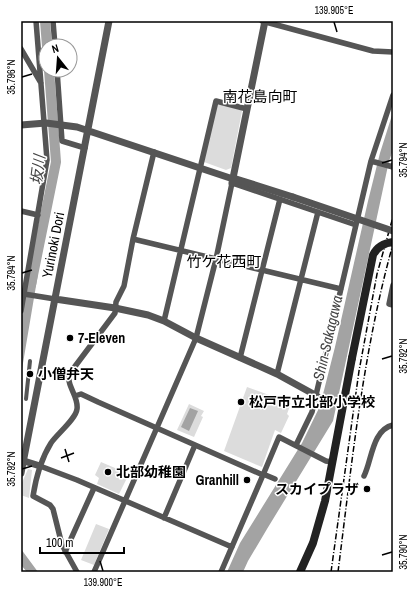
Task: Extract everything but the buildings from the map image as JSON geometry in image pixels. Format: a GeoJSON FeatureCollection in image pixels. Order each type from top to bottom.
{"type":"FeatureCollection","features":[{"type":"Feature","properties":{"kind":"main road"},"geometry":{"type":"LineString","coordinates":[[300,572],[313,543],[321,517],[373,255],[379,247],[388,242],[393,242]]}},
{"type":"Feature","properties":{"kind":"street"},"geometry":{"type":"LineString","coordinates":[[21,311],[47,160],[36,21]]}},
{"type":"Feature","properties":{"kind":"street"},"geometry":{"type":"LineString","coordinates":[[53,21],[54,38]]}},
{"type":"Feature","properties":{"kind":"street","name":"Yurinoki Dori"},"geometry":{"type":"LineString","coordinates":[[21,473],[109,21]]}},
{"type":"Feature","properties":{"kind":"street"},"geometry":{"type":"LineString","coordinates":[[94,572],[196,338],[216,259],[233,180],[264,21],[373,51],[393,52]]}},
{"type":"Feature","properties":{"kind":"street"},"geometry":{"type":"LineString","coordinates":[[21,49],[41,83]]}},
{"type":"Feature","properties":{"kind":"street"},"geometry":{"type":"LineString","coordinates":[[58,78],[62,141],[85,148]]}},
{"type":"Feature","properties":{"kind":"street"},"geometry":{"type":"LineString","coordinates":[[297,446],[312,412],[371,162],[393,95]]}},
{"type":"Feature","properties":{"kind":"street"},"geometry":{"type":"LineString","coordinates":[[164,320],[216,101],[247,109]]}},
{"type":"Feature","properties":{"kind":"street"},"geometry":{"type":"LineString","coordinates":[[21,125],[45,123],[61,124],[88,130],[200,168],[280,199],[356,225]]}},
{"type":"Feature","properties":{"kind":"street"},"geometry":{"type":"LineString","coordinates":[[77,572],[65,552],[58,533],[53,508],[33,496],[36,478],[40,466],[52,442],[76,414],[78,408],[69,380],[70,373],[112,317],[116,302],[124,286],[133,239],[154,152]]}},
{"type":"Feature","properties":{"kind":"street"},"geometry":{"type":"LineString","coordinates":[[371,162],[393,166]]}},
{"type":"Feature","properties":{"kind":"street"},"geometry":{"type":"LineString","coordinates":[[233,180],[293,197],[393,230]]}},
{"type":"Feature","properties":{"kind":"street"},"geometry":{"type":"LineString","coordinates":[[240,358],[280,199]]}},
{"type":"Feature","properties":{"kind":"street"},"geometry":{"type":"LineString","coordinates":[[21,211],[38,215]]}},
{"type":"Feature","properties":{"kind":"street"},"geometry":{"type":"LineString","coordinates":[[276,374],[318,212]]}},
{"type":"Feature","properties":{"kind":"street"},"geometry":{"type":"LineString","coordinates":[[133,239],[341,289]]}},
{"type":"Feature","properties":{"kind":"street"},"geometry":{"type":"LineString","coordinates":[[393,285],[389,304],[393,305]]}},
{"type":"Feature","properties":{"kind":"street"},"geometry":{"type":"LineString","coordinates":[[24,294],[115,308],[164,320],[196,338],[276,374],[316,396]]}},
{"type":"Feature","properties":{"kind":"street"},"geometry":{"type":"LineString","coordinates":[[26,399],[30,361]]}},
{"type":"Feature","properties":{"kind":"street"},"geometry":{"type":"LineString","coordinates":[[75,396],[81,394],[275,479]]}},
{"type":"Feature","properties":{"kind":"street"},"geometry":{"type":"LineString","coordinates":[[364,476],[373,446],[384,428],[393,425]]}},
{"type":"Feature","properties":{"kind":"street"},"geometry":{"type":"LineString","coordinates":[[221,572],[279,437],[332,462]]}},
{"type":"Feature","properties":{"kind":"street"},"geometry":{"type":"LineString","coordinates":[[164,518],[195,445]]}},
{"type":"Feature","properties":{"kind":"street"},"geometry":{"type":"LineString","coordinates":[[24,461],[94,488],[232,547]]}},
{"type":"Feature","properties":{"kind":"street"},"geometry":{"type":"LineString","coordinates":[[65,552],[94,488]]}},
{"type":"Feature","properties":{"kind":"shaded area"},"geometry":{"type":"Polygon","coordinates":[[[220,104],[240,109],[242,111],[231,168],[226,170],[204,162],[216,105],[220,104]]]}},
{"type":"Feature","properties":{"kind":"shaded area"},"geometry":{"type":"Polygon","coordinates":[[[393,112],[393,150],[389,161],[333,421],[267,529],[243,572],[227,572],[240,543],[302,443],[320,406],[368,201],[380,153],[393,112]]]}},
{"type":"Feature","properties":{"kind":"shaded area"},"geometry":{"type":"Polygon","coordinates":[[[29,272],[38,274],[21,375],[21,322],[29,272]]]}},
{"type":"Feature","properties":{"kind":"shaded area"},"geometry":{"type":"Polygon","coordinates":[[[247,387],[291,403],[287,414],[289,416],[281,433],[275,430],[262,467],[224,451],[247,387]]]}},
{"type":"Feature","properties":{"kind":"shaded area"},"geometry":{"type":"Polygon","coordinates":[[[189,404],[204,411],[201,416],[203,417],[194,437],[177,430],[189,404]]]}},
{"type":"Feature","properties":{"kind":"shaded area"},"geometry":{"type":"Polygon","coordinates":[[[190,408],[198,411],[189,431],[181,427],[190,408]]]}},
{"type":"Feature","properties":{"kind":"shaded area"},"geometry":{"type":"Polygon","coordinates":[[[101,462],[129,474],[119,494],[97,484],[99,478],[95,475],[101,462]]]}},
{"type":"Feature","properties":{"kind":"shaded area"},"geometry":{"type":"Polygon","coordinates":[[[28,469],[32,470],[29,498],[21,495],[21,485],[28,469]]]}},
{"type":"Feature","properties":{"kind":"shaded area"},"geometry":{"type":"Polygon","coordinates":[[[96,524],[109,529],[94,565],[81,560],[96,524]]]}},
{"type":"Feature","properties":{"kind":"shaded area"},"geometry":{"type":"Polygon","coordinates":[[[21,549],[38,572],[27,572],[21,565],[21,549]]]}},
{"type":"Feature","properties":{"kind":"waterway","name":"坂川"},"geometry":{"type":"LineString","coordinates":[[45,21],[46,38]]}},
{"type":"Feature","properties":{"kind":"waterway","name":"坂川"},"geometry":{"type":"LineString","coordinates":[[31,285],[56,162],[50,78]]}},
{"type":"Feature","properties":{"kind":"railway"},"geometry":{"type":"LineString","coordinates":[[331,572],[359,371],[377,274],[393,217]]}},
{"type":"Feature","properties":{"kind":"railway"},"geometry":{"type":"LineString","coordinates":[[338,572],[366,366],[393,244]]}},
{"type":"Feature","properties":{"kind":"place","name":"7-Eleven"},"geometry":{"type":"Point","coordinates":[70,338]}},
{"type":"Feature","properties":{"kind":"place","name":"小僧弁天"},"geometry":{"type":"Point","coordinates":[30,374]}},
{"type":"Feature","properties":{"kind":"place","name":"松戸市立北部小学校"},"geometry":{"type":"Point","coordinates":[241,402]}},
{"type":"Feature","properties":{"kind":"place","name":"北部幼稚園"},"geometry":{"type":"Point","coordinates":[108,472]}},
{"type":"Feature","properties":{"kind":"place","name":"Granhill"},"geometry":{"type":"Point","coordinates":[247,480]}},
{"type":"Feature","properties":{"kind":"place","name":"スカイプラザ"},"geometry":{"type":"Point","coordinates":[367,489]}},
{"type":"Feature","properties":{"kind":"district","name":"南花島向町"},"geometry":{"type":"Point","coordinates":[260,97]}},
{"type":"Feature","properties":{"kind":"district","name":"竹ケ花西町"},"geometry":{"type":"Point","coordinates":[224,262]}},
{"type":"Feature","properties":{"kind":"water label","name":"Shin-Sakagawa"},"geometry":{"type":"Point","coordinates":[328,338]}}]}
